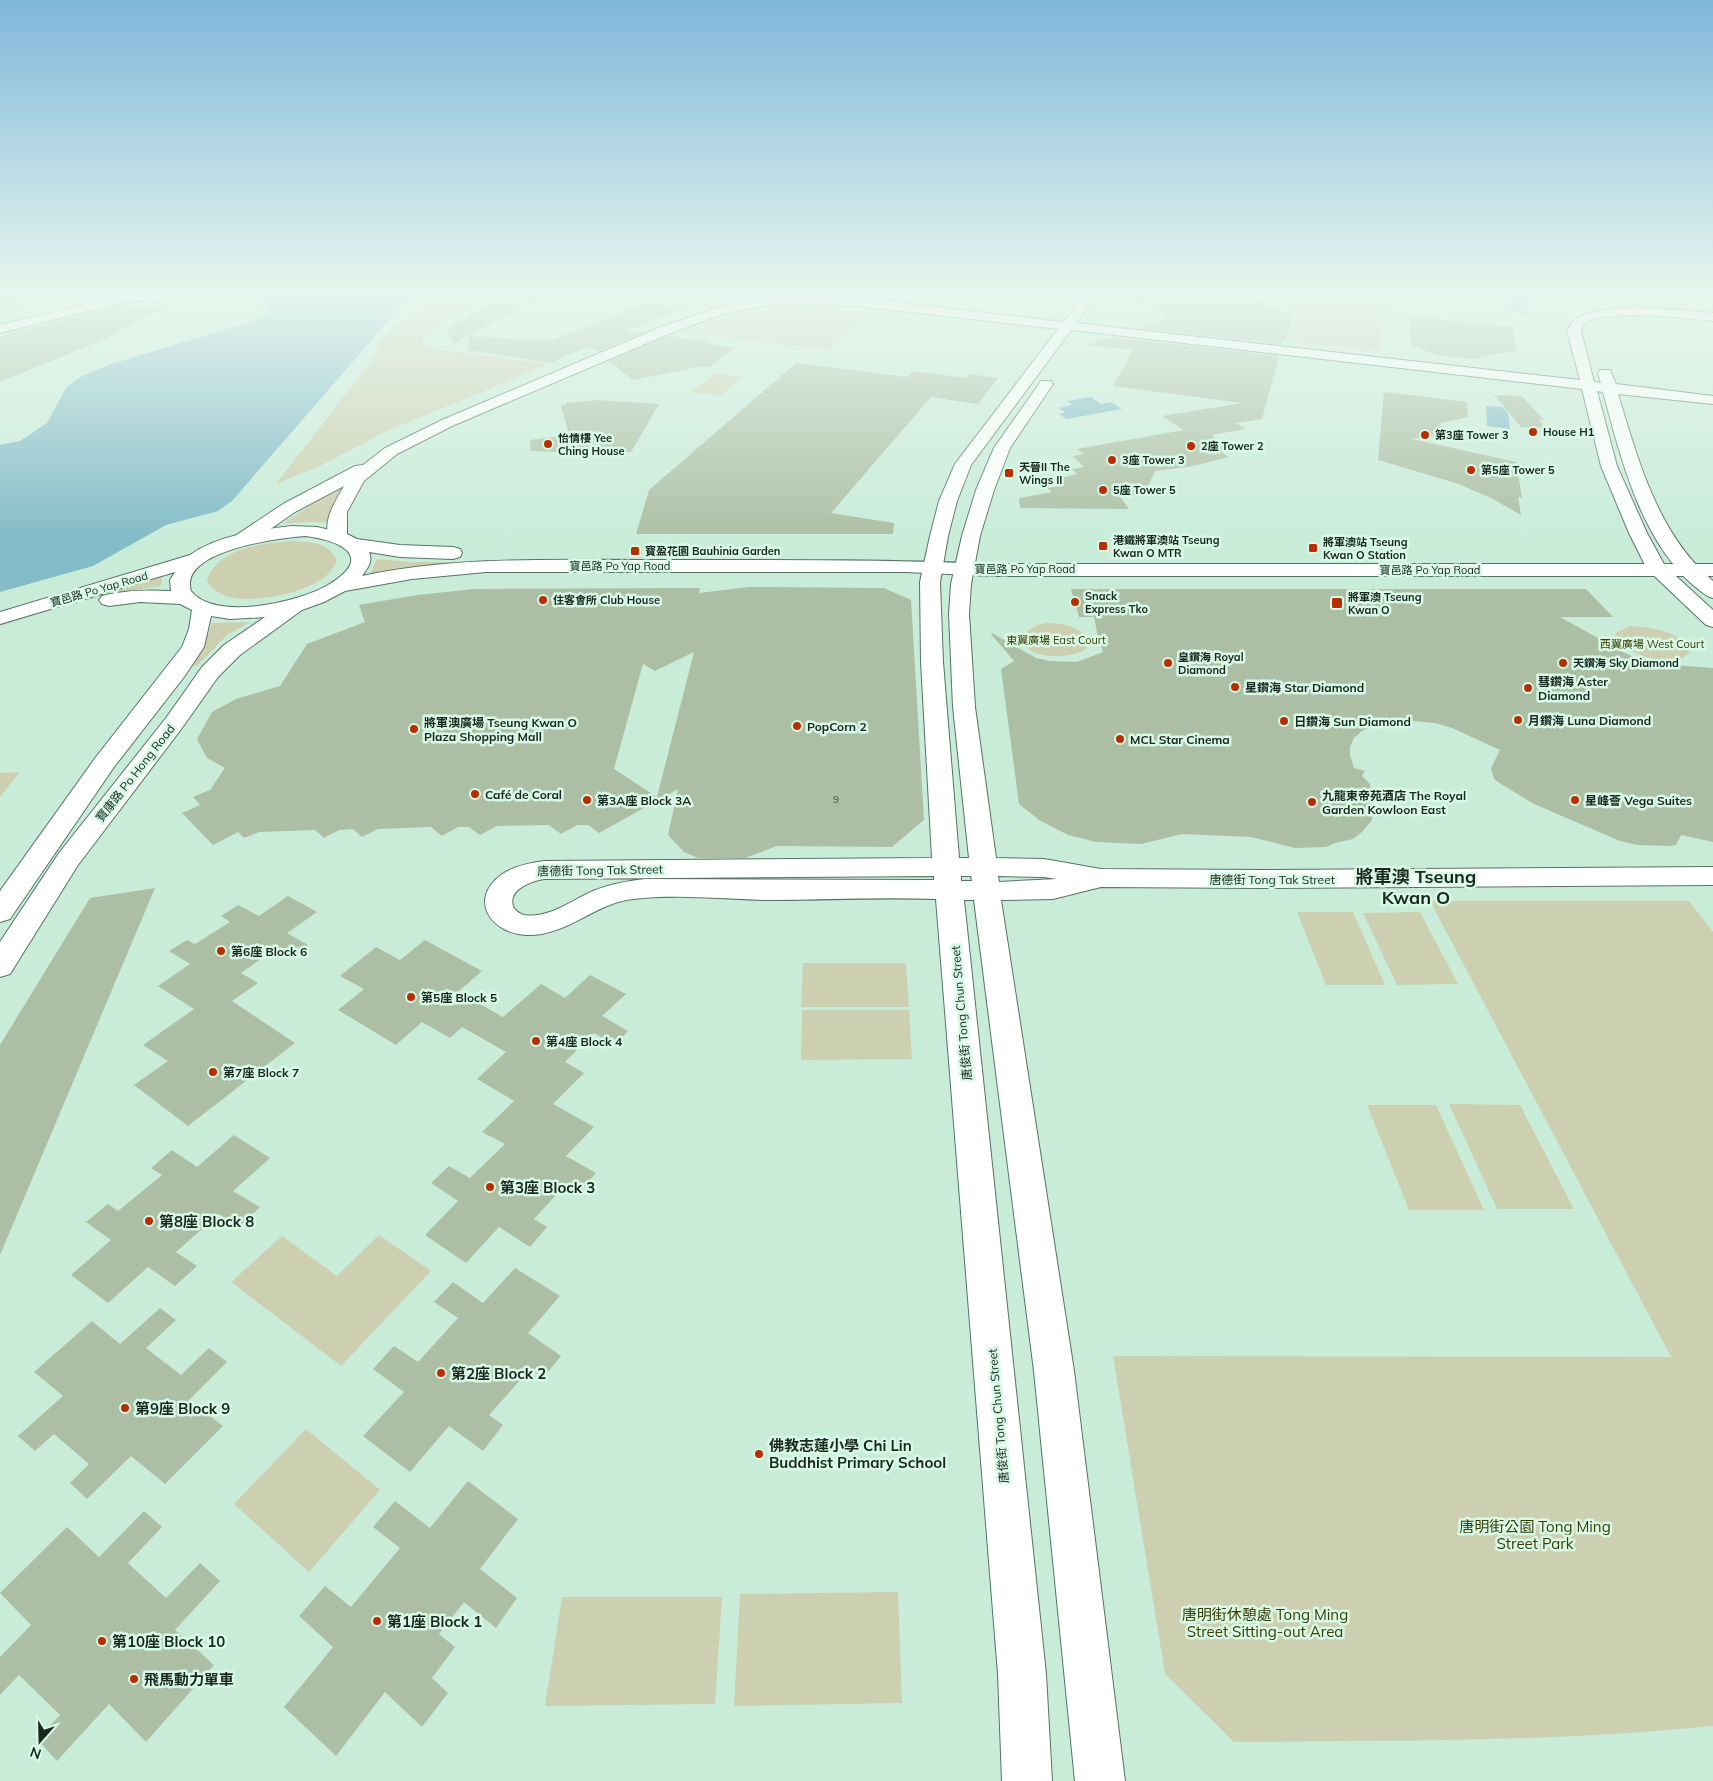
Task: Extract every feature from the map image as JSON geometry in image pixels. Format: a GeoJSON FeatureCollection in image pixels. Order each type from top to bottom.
{"type":"FeatureCollection","features":[{"type":"Feature","properties":{"kind":"street"},"geometry":{"type":"LineString","coordinates":[[347,540],[338,512],[357,478],[370,466],[391,451],[438,428],[560,375]]}},
{"type":"Feature","properties":{"kind":"street","name":"唐俊街 Tong Chun Street"},"geometry":{"type":"LineString","coordinates":[[1030,375],[963,464],[948,501],[930,582],[932,662],[966,878],[1054,1371],[1100,1781]]}},
{"type":"Feature","properties":{"kind":"street","name":"唐俊街 Tong Chun Street"},"geometry":{"type":"LineString","coordinates":[[1027,1781],[1022,1674],[966,878],[964,707],[959,614],[970,536],[991,475],[1002,448],[1051,375]]}},
{"type":"Feature","properties":{"kind":"street"},"geometry":{"type":"LineString","coordinates":[[1503,375],[1713,400]]}},
{"type":"Feature","properties":{"kind":"street"},"geometry":{"type":"LineString","coordinates":[[1586,375],[1609,466],[1652,561],[1713,622]]}},
{"type":"Feature","properties":{"kind":"street"},"geometry":{"type":"LineString","coordinates":[[1606,375],[1634,469],[1664,534],[1688,570],[1713,592]]}},
{"type":"Feature","properties":{"kind":"street"},"geometry":{"type":"LineString","coordinates":[[963,464],[985,469],[991,475]]}},
{"type":"Feature","properties":{"kind":"street"},"geometry":{"type":"LineString","coordinates":[[242,540],[290,508],[370,466]]}},
{"type":"Feature","properties":{"kind":"street","name":"寶邑路 Po Yap Road"},"geometry":{"type":"LineString","coordinates":[[0,618],[198,559],[242,540],[292,531],[318,532],[400,551],[486,554],[965,562],[1652,561],[1688,570],[1713,570]]}},
{"type":"Feature","properties":{"kind":"street","name":"寶邑路 Po Yap Road"},"geometry":{"type":"LineString","coordinates":[[338,587],[349,579],[360,563],[361,556],[347,540]]}},
{"type":"Feature","properties":{"kind":"street","name":"寶邑路 Po Yap Road"},"geometry":{"type":"LineString","coordinates":[[1652,561],[1675,553],[1713,553]]}},
{"type":"Feature","properties":{"kind":"street","name":"寶邑路 Po Yap Road"},"geometry":{"type":"LineString","coordinates":[[193,603],[179,589],[180,580],[187,569],[198,559]]}},
{"type":"Feature","properties":{"kind":"street","name":"寶邑路 Po Yap Road"},"geometry":{"type":"LineString","coordinates":[[0,630],[66,609],[112,599],[140,596],[193,603],[222,612],[245,613],[297,604],[338,587],[382,576],[430,569],[486,566],[934,561]]}},
{"type":"Feature","properties":{"kind":"street"},"geometry":{"type":"LineString","coordinates":[[0,912],[105,762],[176,672],[192,647],[199,629],[193,603]]}},
{"type":"Feature","properties":{"kind":"street","name":"寶康路 Po Hong Road"},"geometry":{"type":"LineString","coordinates":[[0,966],[68,859],[174,723],[210,672],[232,650],[297,604]]}},
{"type":"Feature","properties":{"kind":"street","name":"唐德街 Tong Tak Street"},"geometry":{"type":"LineString","coordinates":[[966,878],[750,890],[676,887],[630,890],[606,895],[561,919],[537,926],[511,922],[503,916],[498,908],[500,892],[508,884],[531,872],[544,870],[966,878],[1047,890],[1101,878],[1284,879],[1713,876]]}},
{"type":"Feature","properties":{"kind":"green space"},"geometry":{"type":"Polygon","coordinates":[[[361,375],[523,375],[387,431],[322,465],[276,484],[361,375]]]}},
{"type":"Feature","properties":{"kind":"green space"},"geometry":{"type":"Polygon","coordinates":[[[714,375],[742,377],[720,396],[692,392],[714,375]]]}},
{"type":"Feature","properties":{"kind":"green space"},"geometry":{"type":"Polygon","coordinates":[[[343,484],[347,484],[334,501],[327,523],[282,524],[343,484]]]}},
{"type":"Feature","properties":{"kind":"green space"},"geometry":{"type":"Polygon","coordinates":[[[292,541],[319,544],[330,550],[337,561],[325,577],[319,581],[308,587],[276,596],[242,599],[227,596],[215,590],[207,580],[213,569],[231,554],[268,543],[292,541]]]}},
{"type":"Feature","properties":{"kind":"green space"},"geometry":{"type":"Polygon","coordinates":[[[377,559],[411,562],[513,562],[429,566],[370,574],[377,559]]]}},
{"type":"Feature","properties":{"kind":"green space"},"geometry":{"type":"Polygon","coordinates":[[[162,577],[161,586],[79,602],[0,626],[0,623],[76,599],[162,577]]]}},
{"type":"Feature","properties":{"kind":"green space"},"geometry":{"type":"Polygon","coordinates":[[[250,622],[227,635],[197,666],[191,666],[203,647],[212,623],[250,622]]]}},
{"type":"Feature","properties":{"kind":"green space","name":"東翼廣場 East Court"},"geometry":{"type":"Polygon","coordinates":[[[1047,623],[1064,625],[1084,634],[1088,638],[1086,649],[1069,655],[1047,656],[1029,649],[1024,642],[1024,633],[1037,625],[1047,623]]]}},
{"type":"Feature","properties":{"kind":"green space","name":"西翼廣場 West Court"},"geometry":{"type":"Polygon","coordinates":[[[1631,626],[1656,629],[1673,635],[1686,645],[1689,652],[1683,658],[1674,661],[1651,659],[1639,655],[1620,643],[1615,636],[1617,632],[1631,626]]]}},
{"type":"Feature","properties":{"kind":"green space"},"geometry":{"type":"Polygon","coordinates":[[[20,772],[0,797],[0,773],[20,772]]]}},
{"type":"Feature","properties":{"kind":"green space","name":"唐明街公園 Tong Ming Street Park"},"geometry":{"type":"Polygon","coordinates":[[[1430,901],[1689,901],[1713,932],[1713,1726],[1534,1738],[1234,1742],[1165,1674],[1113,1356],[1671,1357],[1430,901]]]}},
{"type":"Feature","properties":{"kind":"green space"},"geometry":{"type":"Polygon","coordinates":[[[1297,912],[1353,912],[1385,985],[1326,985],[1297,912]]]}},
{"type":"Feature","properties":{"kind":"green space"},"geometry":{"type":"Polygon","coordinates":[[[1420,912],[1458,984],[1397,985],[1363,913],[1420,912]]]}},
{"type":"Feature","properties":{"kind":"green space"},"geometry":{"type":"Polygon","coordinates":[[[803,963],[906,963],[909,1007],[801,1007],[803,963]]]}},
{"type":"Feature","properties":{"kind":"green space"},"geometry":{"type":"Polygon","coordinates":[[[802,1010],[909,1010],[912,1059],[801,1060],[802,1010]]]}},
{"type":"Feature","properties":{"kind":"green space"},"geometry":{"type":"Polygon","coordinates":[[[1449,1104],[1520,1105],[1574,1209],[1497,1209],[1449,1104]]]}},
{"type":"Feature","properties":{"kind":"green space"},"geometry":{"type":"Polygon","coordinates":[[[1367,1105],[1436,1105],[1484,1210],[1409,1210],[1367,1105]]]}},
{"type":"Feature","properties":{"kind":"green space"},"geometry":{"type":"Polygon","coordinates":[[[379,1235],[431,1271],[341,1366],[231,1282],[282,1236],[337,1276],[379,1235]]]}},
{"type":"Feature","properties":{"kind":"green space"},"geometry":{"type":"Polygon","coordinates":[[[306,1429],[380,1490],[309,1572],[234,1504],[306,1429]]]}},
{"type":"Feature","properties":{"kind":"green space"},"geometry":{"type":"Polygon","coordinates":[[[898,1592],[902,1703],[734,1706],[740,1594],[898,1592]]]}},
{"type":"Feature","properties":{"kind":"green space"},"geometry":{"type":"Polygon","coordinates":[[[562,1597],[722,1597],[715,1704],[545,1706],[562,1597]]]}},
{"type":"Feature","properties":{"kind":"water"},"geometry":{"type":"Polygon","coordinates":[[[341,375],[232,501],[218,511],[166,525],[93,566],[0,592],[0,445],[20,441],[47,423],[66,388],[82,376],[341,375]]]}},
{"type":"Feature","properties":{"kind":"water"},"geometry":{"type":"Polygon","coordinates":[[[1091,397],[1101,404],[1111,402],[1122,409],[1066,419],[1059,414],[1065,412],[1058,408],[1073,405],[1067,401],[1091,397]]]}},
{"type":"Feature","properties":{"kind":"water"},"geometry":{"type":"Polygon","coordinates":[[[1486,406],[1502,407],[1508,413],[1510,429],[1487,426],[1486,406]]]}},
{"type":"Feature","properties":{"kind":"building"},"geometry":{"type":"Polygon","coordinates":[[[0,375],[17,375],[0,382],[0,375]]]}},
{"type":"Feature","properties":{"kind":"building"},"geometry":{"type":"Polygon","coordinates":[[[627,375],[658,375],[633,380],[627,375]]]}},
{"type":"Feature","properties":{"kind":"building"},"geometry":{"type":"Polygon","coordinates":[[[782,375],[892,375],[907,377],[909,375],[944,375],[966,378],[968,375],[977,375],[998,378],[978,404],[931,397],[831,513],[894,523],[893,534],[636,534],[649,490],[782,375]]]}},
{"type":"Feature","properties":{"kind":"building"},"geometry":{"type":"Polygon","coordinates":[[[1119,375],[1274,375],[1262,419],[1236,423],[1245,429],[1211,435],[1233,450],[1221,452],[1229,457],[1193,466],[1155,471],[1149,484],[1138,495],[1121,498],[1129,509],[1020,508],[1019,498],[1052,492],[1047,488],[1065,485],[1057,479],[1077,474],[1072,469],[1084,467],[1073,456],[1084,454],[1077,449],[1184,430],[1162,416],[1243,403],[1113,386],[1119,375]]]}},
{"type":"Feature","properties":{"kind":"building"},"geometry":{"type":"Polygon","coordinates":[[[1384,392],[1467,402],[1468,417],[1437,424],[1448,429],[1445,430],[1449,432],[1412,439],[1516,462],[1522,498],[1518,497],[1521,515],[1491,498],[1456,483],[1378,460],[1384,392]]]}},
{"type":"Feature","properties":{"kind":"building"},"geometry":{"type":"Polygon","coordinates":[[[1494,395],[1522,396],[1544,420],[1538,419],[1545,428],[1521,427],[1494,395]]]}},
{"type":"Feature","properties":{"kind":"building"},"geometry":{"type":"Polygon","coordinates":[[[597,400],[659,404],[631,452],[626,452],[625,454],[531,451],[530,440],[569,435],[561,405],[597,400]]]}},
{"type":"Feature","properties":{"kind":"building"},"geometry":{"type":"Polygon","coordinates":[[[749,587],[884,588],[911,600],[924,820],[892,847],[777,846],[745,858],[698,858],[684,852],[668,835],[678,789],[599,833],[588,825],[577,825],[561,834],[549,825],[497,826],[480,835],[469,827],[458,827],[442,836],[431,827],[378,829],[362,837],[353,829],[339,830],[324,838],[315,830],[259,832],[244,838],[238,832],[213,845],[182,813],[200,805],[193,797],[210,790],[225,768],[207,758],[197,739],[212,712],[236,699],[280,686],[307,644],[365,622],[359,605],[417,595],[475,589],[700,588],[699,593],[749,587]],[[694,652],[655,671],[643,664],[614,769],[657,797],[694,652]]]}},
{"type":"Feature","properties":{"kind":"building"},"geometry":{"type":"Polygon","coordinates":[[[1071,589],[1586,589],[1613,617],[1560,617],[1638,659],[1660,664],[1713,668],[1713,842],[1681,835],[1676,845],[1668,846],[1637,845],[1620,841],[1534,804],[1494,779],[1491,768],[1500,750],[1452,728],[1435,723],[1401,720],[1373,725],[1354,738],[1350,747],[1354,768],[1365,771],[1362,776],[1370,784],[1372,803],[1372,820],[1353,839],[1326,847],[1295,848],[1251,837],[1182,834],[1141,844],[1096,842],[1068,835],[1039,820],[1019,804],[1001,669],[1014,661],[991,634],[1036,658],[1050,661],[1077,662],[1103,652],[1094,617],[1079,617],[1071,589]]]}},
{"type":"Feature","properties":{"kind":"building"},"geometry":{"type":"Polygon","coordinates":[[[155,888],[0,1255],[0,1045],[90,898],[155,888]]]}},
{"type":"Feature","properties":{"kind":"building"},"geometry":{"type":"Polygon","coordinates":[[[288,896],[317,912],[287,933],[308,945],[291,958],[275,949],[241,973],[258,983],[232,1001],[295,1043],[188,1126],[134,1085],[168,1061],[143,1045],[194,1009],[158,986],[190,964],[169,951],[187,940],[195,944],[230,922],[221,916],[238,905],[259,916],[288,896]]]}},
{"type":"Feature","properties":{"kind":"building"},"geometry":{"type":"Polygon","coordinates":[[[425,940],[482,971],[458,992],[503,1017],[541,984],[565,998],[590,975],[626,994],[602,1016],[628,1031],[615,1045],[594,1033],[565,1062],[584,1073],[553,1104],[594,1127],[566,1156],[596,1173],[581,1190],[568,1182],[534,1219],[547,1227],[530,1247],[499,1227],[466,1263],[425,1235],[458,1201],[431,1183],[449,1166],[470,1178],[505,1144],[482,1132],[514,1101],[477,1079],[506,1052],[462,1027],[450,1038],[422,1022],[396,1045],[338,1010],[364,989],[340,976],[376,947],[400,960],[425,940]]]}},
{"type":"Feature","properties":{"kind":"building","name":"第8座 Block 8"},"geometry":{"type":"Polygon","coordinates":[[[234,1135],[270,1158],[233,1191],[260,1207],[239,1227],[219,1214],[176,1252],[197,1266],[175,1286],[148,1267],[108,1303],[71,1275],[111,1240],[86,1222],[108,1204],[118,1211],[162,1175],[151,1168],[172,1150],[197,1167],[234,1135]]]}},
{"type":"Feature","properties":{"kind":"building","name":"第2座 Block 2"},"geometry":{"type":"Polygon","coordinates":[[[515,1268],[560,1296],[528,1333],[561,1356],[543,1378],[530,1369],[489,1415],[503,1425],[483,1451],[449,1426],[410,1472],[363,1436],[404,1392],[373,1369],[394,1346],[418,1362],[458,1318],[434,1302],[453,1282],[483,1303],[515,1268]]]}},
{"type":"Feature","properties":{"kind":"building","name":"第9座 Block 9"},"geometry":{"type":"Polygon","coordinates":[[[160,1308],[176,1320],[146,1348],[181,1375],[209,1348],[227,1362],[189,1400],[223,1426],[165,1484],[131,1456],[87,1499],[70,1483],[89,1464],[54,1434],[35,1451],[18,1436],[63,1396],[34,1372],[92,1321],[120,1344],[160,1308]]]}},
{"type":"Feature","properties":{"kind":"building","name":"第1座 Block 1"},"geometry":{"type":"Polygon","coordinates":[[[468,1481],[518,1519],[480,1569],[517,1598],[496,1628],[464,1602],[439,1634],[455,1647],[432,1678],[448,1693],[422,1727],[385,1692],[336,1756],[284,1707],[333,1647],[299,1616],[325,1586],[351,1607],[400,1548],[373,1527],[395,1501],[430,1528],[468,1481]]]}},
{"type":"Feature","properties":{"kind":"building","name":"第10座 Block 10"},"geometry":{"type":"Polygon","coordinates":[[[144,1511],[162,1527],[128,1563],[166,1598],[200,1563],[220,1581],[175,1630],[214,1665],[146,1742],[109,1704],[57,1761],[37,1739],[60,1715],[19,1675],[0,1695],[0,1657],[31,1625],[0,1593],[67,1527],[99,1557],[144,1511]]]}},
{"type":"Feature","properties":{"kind":"place","name":"House H1"},"geometry":{"type":"Point","coordinates":[1533,432]}},
{"type":"Feature","properties":{"kind":"place","name":"第3座 Tower 3"},"geometry":{"type":"Point","coordinates":[1425,435]}},
{"type":"Feature","properties":{"kind":"place","name":"怡情樓 Yee Ching House"},"geometry":{"type":"Point","coordinates":[548,444]}},
{"type":"Feature","properties":{"kind":"place","name":"2座 Tower 2"},"geometry":{"type":"Point","coordinates":[1191,446]}},
{"type":"Feature","properties":{"kind":"place","name":"3座 Tower 3"},"geometry":{"type":"Point","coordinates":[1112,460]}},
{"type":"Feature","properties":{"kind":"place","name":"第5座 Tower 5"},"geometry":{"type":"Point","coordinates":[1471,470]}},
{"type":"Feature","properties":{"kind":"place","name":"天晉II The Wings II"},"geometry":{"type":"Point","coordinates":[1009,473]}},
{"type":"Feature","properties":{"kind":"place","name":"5座 Tower 5"},"geometry":{"type":"Point","coordinates":[1103,490]}},
{"type":"Feature","properties":{"kind":"place","name":"港鐵將軍澳站 Tseung Kwan O MTR"},"geometry":{"type":"Point","coordinates":[1103,546]}},
{"type":"Feature","properties":{"kind":"place","name":"將軍澳站 Tseung Kwan O Station"},"geometry":{"type":"Point","coordinates":[1313,548]}},
{"type":"Feature","properties":{"kind":"place","name":"寶盈花園 Bauhinia Garden"},"geometry":{"type":"Point","coordinates":[635,551]}},
{"type":"Feature","properties":{"kind":"place","name":"住客會所 Club House"},"geometry":{"type":"Point","coordinates":[543,600]}},
{"type":"Feature","properties":{"kind":"place","name":"Snack Express Tko"},"geometry":{"type":"Point","coordinates":[1075,602]}},
{"type":"Feature","properties":{"kind":"place","name":"將軍澳 Tseung Kwan O"},"geometry":{"type":"Point","coordinates":[1337,603]}},
{"type":"Feature","properties":{"kind":"place","name":"皇鑽海 Royal Diamond"},"geometry":{"type":"Point","coordinates":[1168,663]}},
{"type":"Feature","properties":{"kind":"place","name":"天鑽海 Sky Diamond"},"geometry":{"type":"Point","coordinates":[1563,663]}},
{"type":"Feature","properties":{"kind":"place","name":"星鑽海 Star Diamond"},"geometry":{"type":"Point","coordinates":[1235,687]}},
{"type":"Feature","properties":{"kind":"place","name":"彗鑽海 Aster Diamond"},"geometry":{"type":"Point","coordinates":[1528,688]}},
{"type":"Feature","properties":{"kind":"place","name":"月鑽海 Luna Diamond"},"geometry":{"type":"Point","coordinates":[1518,720]}},
{"type":"Feature","properties":{"kind":"place","name":"日鑽海 Sun Diamond"},"geometry":{"type":"Point","coordinates":[1284,721]}},
{"type":"Feature","properties":{"kind":"place","name":"PopCorn 2"},"geometry":{"type":"Point","coordinates":[797,726]}},
{"type":"Feature","properties":{"kind":"place","name":"將軍澳廣場 Tseung Kwan O Plaza Shopping Mall"},"geometry":{"type":"Point","coordinates":[414,729]}},
{"type":"Feature","properties":{"kind":"place","name":"MCL Star Cinema"},"geometry":{"type":"Point","coordinates":[1120,739]}},
{"type":"Feature","properties":{"kind":"place","name":"Café de Coral"},"geometry":{"type":"Point","coordinates":[475,794]}},
{"type":"Feature","properties":{"kind":"place","name":"第3A座 Block 3A"},"geometry":{"type":"Point","coordinates":[587,800]}},
{"type":"Feature","properties":{"kind":"place","name":"星峰薈 Vega Suites"},"geometry":{"type":"Point","coordinates":[1575,800]}},
{"type":"Feature","properties":{"kind":"place","name":"九龍東帝苑酒店 The Royal Garden Kowloon East"},"geometry":{"type":"Point","coordinates":[1312,802]}},
{"type":"Feature","properties":{"kind":"place","name":"第6座 Block 6"},"geometry":{"type":"Point","coordinates":[221,951]}},
{"type":"Feature","properties":{"kind":"place","name":"第5座 Block 5"},"geometry":{"type":"Point","coordinates":[411,997]}},
{"type":"Feature","properties":{"kind":"place","name":"第4座 Block 4"},"geometry":{"type":"Point","coordinates":[536,1041]}},
{"type":"Feature","properties":{"kind":"place","name":"第7座 Block 7"},"geometry":{"type":"Point","coordinates":[213,1072]}},
{"type":"Feature","properties":{"kind":"place","name":"第3座 Block 3"},"geometry":{"type":"Point","coordinates":[490,1187]}},
{"type":"Feature","properties":{"kind":"place","name":"第8座 Block 8"},"geometry":{"type":"Point","coordinates":[149,1221]}},
{"type":"Feature","properties":{"kind":"place","name":"第2座 Block 2"},"geometry":{"type":"Point","coordinates":[441,1373]}},
{"type":"Feature","properties":{"kind":"place","name":"第9座 Block 9"},"geometry":{"type":"Point","coordinates":[125,1408]}},
{"type":"Feature","properties":{"kind":"place","name":"佛教志蓮小學 Chi Lin Buddhist Primary School"},"geometry":{"type":"Point","coordinates":[759,1454]}},
{"type":"Feature","properties":{"kind":"place","name":"第1座 Block 1"},"geometry":{"type":"Point","coordinates":[377,1621]}},
{"type":"Feature","properties":{"kind":"place","name":"第10座 Block 10"},"geometry":{"type":"Point","coordinates":[102,1641]}},
{"type":"Feature","properties":{"kind":"place","name":"飛馬動力單車"},"geometry":{"type":"Point","coordinates":[134,1679]}},
{"type":"Feature","properties":{"kind":"district","name":"將軍澳 Tseung Kwan O"},"geometry":{"type":"Point","coordinates":[1416,886]}},
{"type":"Feature","properties":{"kind":"park label","name":"唐明街休憩處 Tong Ming Street Sitting-out Area"},"geometry":{"type":"Point","coordinates":[1265,1622]}}]}
